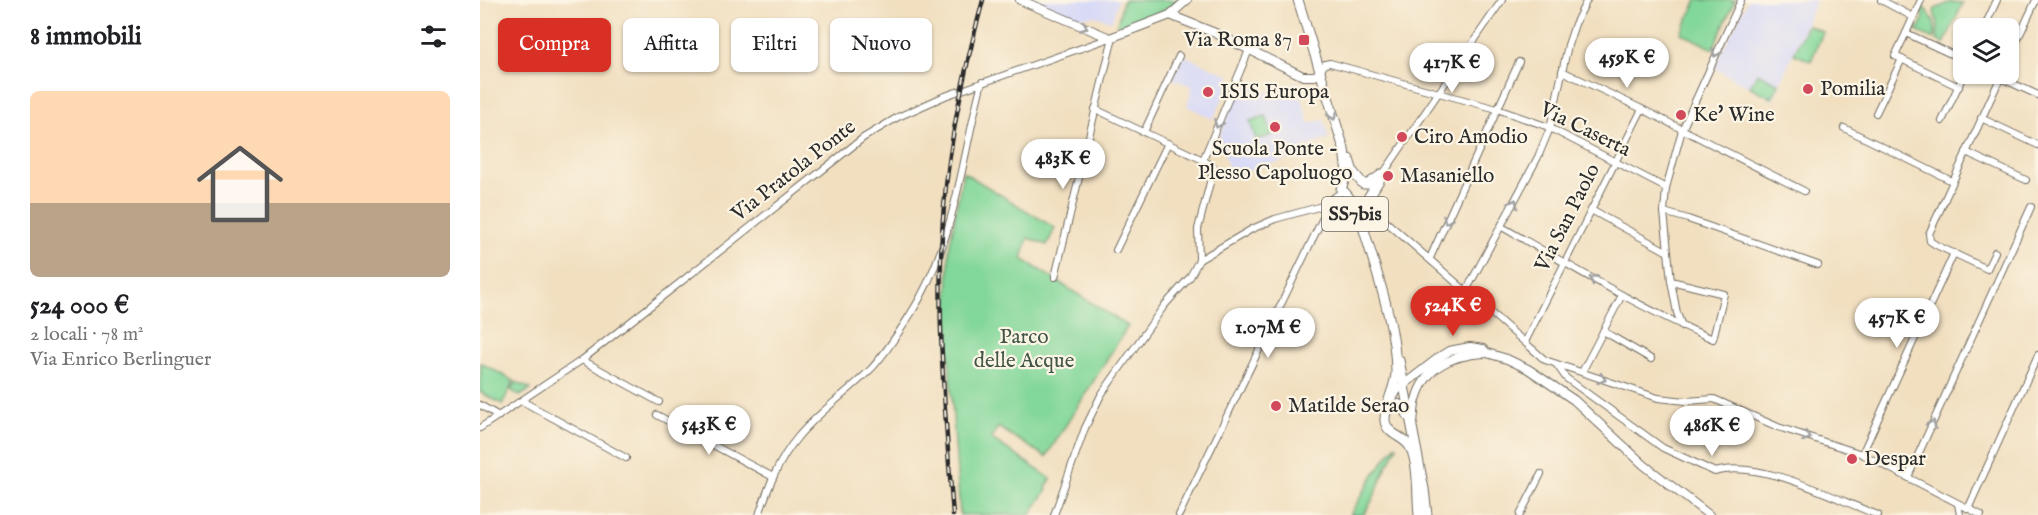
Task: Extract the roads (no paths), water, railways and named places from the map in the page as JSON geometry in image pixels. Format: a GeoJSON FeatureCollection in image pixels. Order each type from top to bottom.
{"type":"FeatureCollection","features":[{"type":"Feature","properties":{"kind":"main road"},"geometry":{"type":"LineString","coordinates":[[1020,0],[1111,38]]}},
{"type":"Feature","properties":{"kind":"main road","name":"Via Pratola Ponte"},"geometry":{"type":"LineString","coordinates":[[1111,38],[1170,15],[1187,0]]}},
{"type":"Feature","properties":{"kind":"main road","name":"SS7bis"},"geometry":{"type":"LineString","coordinates":[[1298,0],[1319,74],[1353,172],[1363,184],[1368,184],[1383,174]]}},
{"type":"Feature","properties":{"kind":"main road"},"geometry":{"type":"LineString","coordinates":[[1170,15],[1215,33],[1303,76],[1319,74]]}},
{"type":"Feature","properties":{"kind":"main road","name":"SS7bis"},"geometry":{"type":"LineString","coordinates":[[1344,149],[1347,173],[1341,186],[1342,191],[1350,198],[1356,218],[1362,223],[1401,366],[1427,515]]}},
{"type":"Feature","properties":{"kind":"main road","name":"SS7bis"},"geometry":{"type":"LineString","coordinates":[[1362,223],[1370,213],[1368,198],[1383,174]]}},
{"type":"Feature","properties":{"kind":"main road","name":"SS7bis"},"geometry":{"type":"LineString","coordinates":[[1388,408],[1396,380],[1394,347]]}},
{"type":"Feature","properties":{"kind":"main road"},"geometry":{"type":"LineString","coordinates":[[1419,515],[1414,459],[1405,441],[1388,429],[1385,422],[1388,408],[1397,390],[1449,351],[1470,347],[1483,349],[1487,353]]}},
{"type":"Feature","properties":{"kind":"main road"},"geometry":{"type":"LineString","coordinates":[[1412,425],[1419,389],[1437,366],[1457,356],[1487,353],[1508,359],[1528,369],[1574,400],[1644,465],[1709,515]]}},
{"type":"Feature","properties":{"kind":"main road"},"geometry":{"type":"LineString","coordinates":[[1401,366],[1409,372],[1424,370]]}},
{"type":"Feature","properties":{"kind":"main road"},"geometry":{"type":"LineString","coordinates":[[1388,408],[1399,404],[1404,408],[1412,425]]}},
{"type":"Feature","properties":{"kind":"street"},"geometry":{"type":"LineString","coordinates":[[1383,174],[1502,0]]}},
{"type":"Feature","properties":{"kind":"street"},"geometry":{"type":"LineString","coordinates":[[1466,291],[1538,157],[1550,128],[1575,24],[1587,0]]}},
{"type":"Feature","properties":{"kind":"street"},"geometry":{"type":"LineString","coordinates":[[1682,326],[1677,314],[1671,281],[1664,212],[1666,188],[1682,130],[1741,0]]}},
{"type":"Feature","properties":{"kind":"street"},"geometry":{"type":"LineString","coordinates":[[1881,0],[1913,17]]}},
{"type":"Feature","properties":{"kind":"street"},"geometry":{"type":"LineString","coordinates":[[1921,0],[1895,56],[1959,87]]}},
{"type":"Feature","properties":{"kind":"street"},"geometry":{"type":"LineString","coordinates":[[1989,18],[1997,0]]}},
{"type":"Feature","properties":{"kind":"street"},"geometry":{"type":"LineString","coordinates":[[2019,36],[2036,0]]}},
{"type":"Feature","properties":{"kind":"street"},"geometry":{"type":"LineString","coordinates":[[1906,33],[1953,55]]}},
{"type":"Feature","properties":{"kind":"street","name":"Via Pratola Ponte"},"geometry":{"type":"LineString","coordinates":[[480,428],[582,360],[863,138],[898,117],[945,96],[1111,38]]}},
{"type":"Feature","properties":{"kind":"street"},"geometry":{"type":"LineString","coordinates":[[1055,277],[1111,38]]}},
{"type":"Feature","properties":{"kind":"street"},"geometry":{"type":"LineString","coordinates":[[1203,160],[1249,50]]}},
{"type":"Feature","properties":{"kind":"street"},"geometry":{"type":"LineString","coordinates":[[1144,132],[1179,56]]}},
{"type":"Feature","properties":{"kind":"street"},"geometry":{"type":"LineString","coordinates":[[1876,113],[1902,59]]}},
{"type":"Feature","properties":{"kind":"street"},"geometry":{"type":"LineString","coordinates":[[1430,258],[1519,62]]}},
{"type":"Feature","properties":{"kind":"street","name":"Via Caserta"},"geometry":{"type":"LineString","coordinates":[[1319,74],[1325,64],[1330,63],[1497,109],[1550,128],[1666,188]]}},
{"type":"Feature","properties":{"kind":"street"},"geometry":{"type":"LineString","coordinates":[[1562,71],[1804,191]]}},
{"type":"Feature","properties":{"kind":"street"},"geometry":{"type":"LineString","coordinates":[[759,515],[773,477],[795,440],[805,428],[871,369],[910,316],[937,265],[950,227],[982,82]]}},
{"type":"Feature","properties":{"kind":"street"},"geometry":{"type":"LineString","coordinates":[[1942,121],[1960,84]]}},
{"type":"Feature","properties":{"kind":"street"},"geometry":{"type":"LineString","coordinates":[[1997,84],[1929,234],[1930,241],[2000,275]]}},
{"type":"Feature","properties":{"kind":"street"},"geometry":{"type":"LineString","coordinates":[[2018,84],[2038,95]]}},
{"type":"Feature","properties":{"kind":"street","name":"Via San Paolo"},"geometry":{"type":"LineString","coordinates":[[1525,342],[1642,109]]}},
{"type":"Feature","properties":{"kind":"street"},"geometry":{"type":"LineString","coordinates":[[1054,515],[1085,428],[1101,395],[1164,306],[1190,277],[1198,260],[1198,229],[1214,167],[1095,110]]}},
{"type":"Feature","properties":{"kind":"street"},"geometry":{"type":"LineString","coordinates":[[1981,118],[2038,145]]}},
{"type":"Feature","properties":{"kind":"street"},"geometry":{"type":"LineString","coordinates":[[1844,129],[1952,181]]}},
{"type":"Feature","properties":{"kind":"street"},"geometry":{"type":"LineString","coordinates":[[1116,250],[1168,144]]}},
{"type":"Feature","properties":{"kind":"street"},"geometry":{"type":"LineString","coordinates":[[1966,152],[2026,180]]}},
{"type":"Feature","properties":{"kind":"street"},"geometry":{"type":"LineString","coordinates":[[1179,515],[1332,199],[1342,191]]}},
{"type":"Feature","properties":{"kind":"street"},"geometry":{"type":"LineString","coordinates":[[1198,260],[1252,229],[1275,219],[1314,208],[1328,207]]}},
{"type":"Feature","properties":{"kind":"street"},"geometry":{"type":"LineString","coordinates":[[1908,477],[2031,207]]}},
{"type":"Feature","properties":{"kind":"street"},"geometry":{"type":"LineString","coordinates":[[1591,210],[1668,252]]}},
{"type":"Feature","properties":{"kind":"street"},"geometry":{"type":"LineString","coordinates":[[1664,212],[1818,265]]}},
{"type":"Feature","properties":{"kind":"street"},"geometry":{"type":"LineString","coordinates":[[1370,213],[1383,219],[1430,258],[1545,360],[1658,398],[1686,401],[1714,399],[1778,427],[1862,454],[1981,515]]}},
{"type":"Feature","properties":{"kind":"street"},"geometry":{"type":"LineString","coordinates":[[1502,227],[1622,295],[1713,339],[1724,294],[1671,281]]}},
{"type":"Feature","properties":{"kind":"street"},"geometry":{"type":"LineString","coordinates":[[1987,269],[1995,252]]}},
{"type":"Feature","properties":{"kind":"street"},"geometry":{"type":"LineString","coordinates":[[1862,454],[1954,254]]}},
{"type":"Feature","properties":{"kind":"street"},"geometry":{"type":"LineString","coordinates":[[1582,372],[1622,295]]}},
{"type":"Feature","properties":{"kind":"street"},"geometry":{"type":"LineString","coordinates":[[1603,332],[1651,359]]}},
{"type":"Feature","properties":{"kind":"street"},"geometry":{"type":"LineString","coordinates":[[1968,509],[2038,355]]}},
{"type":"Feature","properties":{"kind":"street"},"geometry":{"type":"LineString","coordinates":[[582,360],[659,402]]}},
{"type":"Feature","properties":{"kind":"street"},"geometry":{"type":"LineString","coordinates":[[1556,364],[1566,378],[1663,448],[1715,472],[1750,469],[1801,485],[1878,515]]}},
{"type":"Feature","properties":{"kind":"street"},"geometry":{"type":"LineString","coordinates":[[522,401],[626,458]]}},
{"type":"Feature","properties":{"kind":"street"},"geometry":{"type":"LineString","coordinates":[[480,405],[499,416]]}},
{"type":"Feature","properties":{"kind":"street"},"geometry":{"type":"LineString","coordinates":[[657,415],[773,477]]}},
{"type":"Feature","properties":{"kind":"street"},"geometry":{"type":"LineString","coordinates":[[1520,515],[1541,474]]}},
{"type":"Feature","properties":{"kind":"street"},"geometry":{"type":"LineString","coordinates":[[1958,504],[1960,515]]}},
{"type":"Feature","properties":{"kind":"railway"},"geometry":{"type":"LineString","coordinates":[[953,515],[942,360],[941,245],[954,128],[983,0]]}},
{"type":"Feature","properties":{"kind":"place","name":"Via Roma 87"},"geometry":{"type":"Point","coordinates":[1304,40]}},
{"type":"Feature","properties":{"kind":"place","name":"Pomilia"},"geometry":{"type":"Point","coordinates":[1808,89]}},
{"type":"Feature","properties":{"kind":"place","name":"ISIS Europa"},"geometry":{"type":"Point","coordinates":[1208,92]}},
{"type":"Feature","properties":{"kind":"place","name":"Ke' Wine"},"geometry":{"type":"Point","coordinates":[1681,115]}},
{"type":"Feature","properties":{"kind":"place","name":"Scuola Ponte - Plesso Capoluogo"},"geometry":{"type":"Point","coordinates":[1275,127]}},
{"type":"Feature","properties":{"kind":"place","name":"Ciro Amodio"},"geometry":{"type":"Point","coordinates":[1402,137]}},
{"type":"Feature","properties":{"kind":"place","name":"Masaniello"},"geometry":{"type":"Point","coordinates":[1388,176]}},
{"type":"Feature","properties":{"kind":"place","name":"Matilde Serao"},"geometry":{"type":"Point","coordinates":[1276,406]}},
{"type":"Feature","properties":{"kind":"place","name":"Despar"},"geometry":{"type":"Point","coordinates":[1852,459]}},
{"type":"Feature","properties":{"kind":"park label","name":"Parco delle Acque"},"geometry":{"type":"Point","coordinates":[1024,349]}}]}
